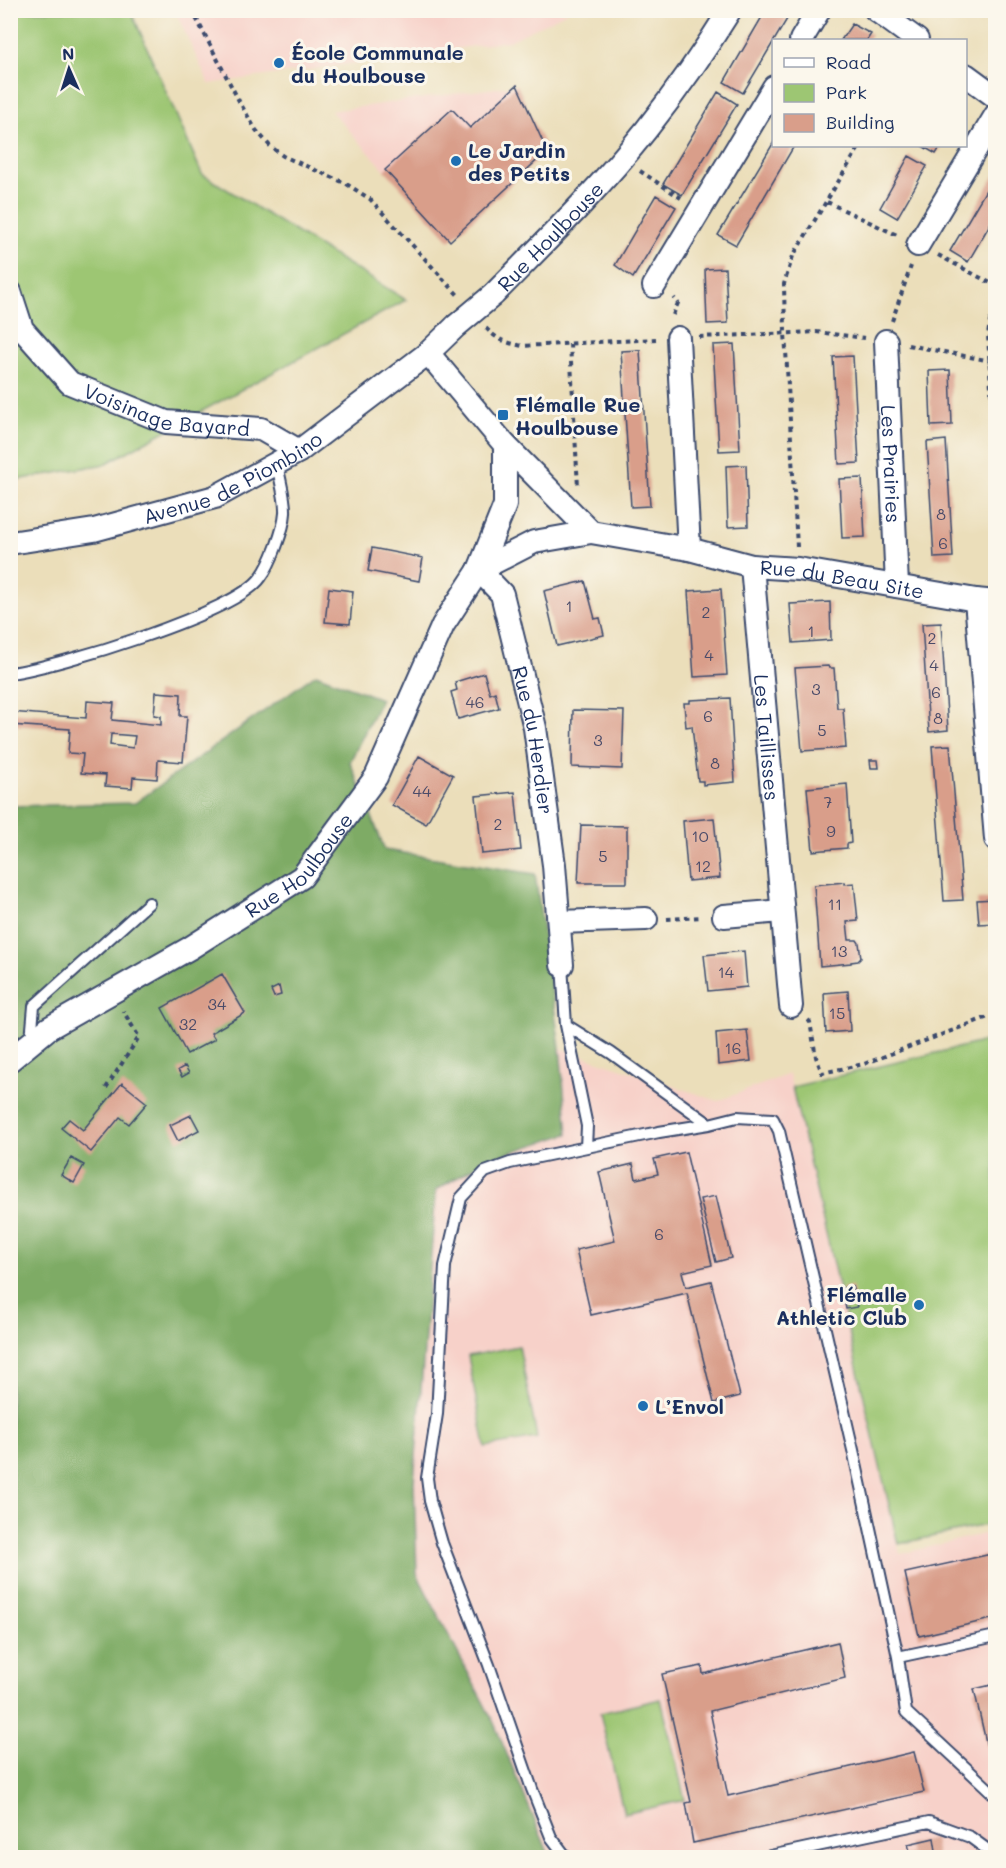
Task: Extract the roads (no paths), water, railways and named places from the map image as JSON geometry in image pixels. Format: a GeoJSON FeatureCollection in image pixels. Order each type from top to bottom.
{"type":"FeatureCollection","features":[{"type":"Feature","properties":{"kind":"street","name":"Rue Houlbouse"},"geometry":{"type":"LineString","coordinates":[[428,353],[493,295],[573,213],[622,158],[676,91],[730,10]]}},
{"type":"Feature","properties":{"kind":"street"},"geometry":{"type":"LineString","coordinates":[[802,39],[819,10]]}},
{"type":"Feature","properties":{"kind":"street"},"geometry":{"type":"LineString","coordinates":[[876,10],[916,39]]}},
{"type":"Feature","properties":{"kind":"street"},"geometry":{"type":"LineString","coordinates":[[967,76],[996,97]]}},
{"type":"Feature","properties":{"kind":"street"},"geometry":{"type":"LineString","coordinates":[[654,286],[772,90]]}},
{"type":"Feature","properties":{"kind":"street"},"geometry":{"type":"LineString","coordinates":[[918,245],[996,115]]}},
{"type":"Feature","properties":{"kind":"street","name":"Voisinage Bayard"},"geometry":{"type":"LineString","coordinates":[[10,292],[22,329],[70,383],[166,422],[261,429],[299,451]]}},
{"type":"Feature","properties":{"kind":"street"},"geometry":{"type":"LineString","coordinates":[[674,329],[689,549]]}},
{"type":"Feature","properties":{"kind":"street","name":"Les Prairies"},"geometry":{"type":"LineString","coordinates":[[886,341],[897,586]]}},
{"type":"Feature","properties":{"kind":"street"},"geometry":{"type":"LineString","coordinates":[[428,353],[505,445],[586,526]]}},
{"type":"Feature","properties":{"kind":"street","name":"Avenue de Piombino"},"geometry":{"type":"LineString","coordinates":[[10,543],[94,530],[214,497],[299,451],[428,353]]}},
{"type":"Feature","properties":{"kind":"street","name":"Rue Houlbouse"},"geometry":{"type":"LineString","coordinates":[[10,1060],[49,1028],[190,948],[302,877],[376,777],[443,625],[479,570],[505,505],[505,445]]}},
{"type":"Feature","properties":{"kind":"street","name":"Rue Houlbouse"},"geometry":{"type":"LineString","coordinates":[[479,570],[534,542],[586,526],[689,549]]}},
{"type":"Feature","properties":{"kind":"street","name":"Rue du Beau Site"},"geometry":{"type":"LineString","coordinates":[[689,549],[752,566],[798,569],[986,601]]}},
{"type":"Feature","properties":{"kind":"street","name":"Les Taillisses"},"geometry":{"type":"LineString","coordinates":[[752,566],[791,1006]]}},
{"type":"Feature","properties":{"kind":"street","name":"Rue du Herdier"},"geometry":{"type":"LineString","coordinates":[[479,570],[502,594],[535,728],[554,865],[561,965]]}},
{"type":"Feature","properties":{"kind":"street"},"geometry":{"type":"LineString","coordinates":[[986,601],[996,839]]}},
{"type":"Feature","properties":{"kind":"street"},"geometry":{"type":"LineString","coordinates":[[724,916],[782,911]]}},
{"type":"Feature","properties":{"kind":"street"},"geometry":{"type":"LineString","coordinates":[[559,922],[646,919]]}},
{"type":"Feature","properties":{"kind":"lane"},"geometry":{"type":"LineString","coordinates":[[10,673],[102,651],[182,622],[240,596],[261,579],[275,551],[285,512],[277,463]]}},
{"type":"Feature","properties":{"kind":"lane"},"geometry":{"type":"LineString","coordinates":[[31,1043],[34,1006],[149,903]]}},
{"type":"Feature","properties":{"kind":"lane"},"geometry":{"type":"LineString","coordinates":[[561,965],[566,1025],[587,1126],[586,1147]]}},
{"type":"Feature","properties":{"kind":"lane"},"geometry":{"type":"LineString","coordinates":[[566,1025],[611,1053],[710,1124]]}},
{"type":"Feature","properties":{"kind":"lane"},"geometry":{"type":"LineString","coordinates":[[567,1857],[551,1837],[532,1789],[489,1665],[442,1543],[430,1501],[427,1478],[437,1414],[445,1266],[461,1198],[485,1172],[510,1163],[737,1117],[773,1119],[779,1131],[853,1450],[898,1657],[906,1712],[996,1796]]}},
{"type":"Feature","properties":{"kind":"lane"},"geometry":{"type":"LineString","coordinates":[[898,1657],[996,1636]]}},
{"type":"Feature","properties":{"kind":"lane"},"geometry":{"type":"LineString","coordinates":[[761,1857],[929,1822],[970,1837],[996,1856]]}},
{"type":"Feature","properties":{"kind":"place","name":"École Communale du Houlbouse"},"geometry":{"type":"Point","coordinates":[279,63]}},
{"type":"Feature","properties":{"kind":"place","name":"Le Jardin des Petits"},"geometry":{"type":"Point","coordinates":[456,161]}},
{"type":"Feature","properties":{"kind":"place","name":"Flémalle Rue Houlbouse"},"geometry":{"type":"Point","coordinates":[503,415]}},
{"type":"Feature","properties":{"kind":"place","name":"Flémalle Athletic Club"},"geometry":{"type":"Point","coordinates":[919,1305]}},
{"type":"Feature","properties":{"kind":"place","name":"L’Envol"},"geometry":{"type":"Point","coordinates":[643,1406]}}]}
